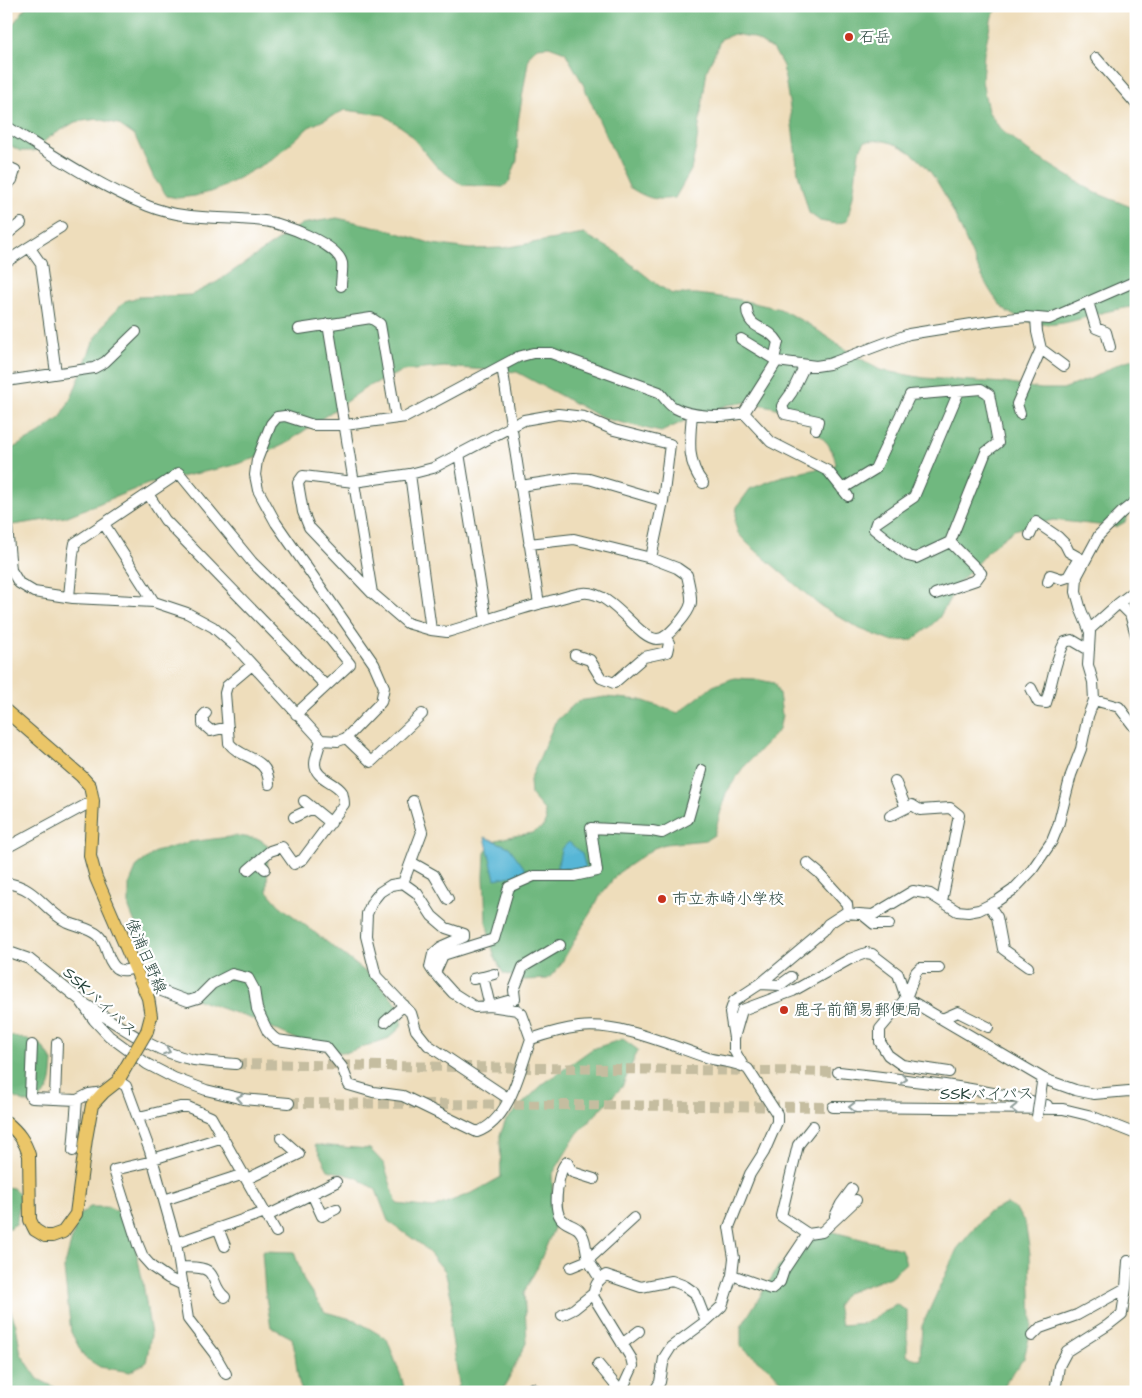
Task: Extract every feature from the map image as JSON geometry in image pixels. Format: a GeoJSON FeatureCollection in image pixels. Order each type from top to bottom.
{"type":"FeatureCollection","features":[{"type":"Feature","properties":{"kind":"main road","name":"俵浦日野線"},"geometry":{"type":"LineString","coordinates":[[6,711],[90,786],[94,801],[90,856],[96,878],[151,1009],[147,1031],[121,1077],[92,1106],[76,1214],[63,1232],[52,1236],[45,1236],[35,1230],[30,1220],[29,1155],[20,1134],[6,1122]]}},
{"type":"Feature","properties":{"kind":"street"},"geometry":{"type":"LineString","coordinates":[[1096,58],[1136,104]]}},
{"type":"Feature","properties":{"kind":"street"},"geometry":{"type":"LineString","coordinates":[[6,126],[83,175],[148,206],[173,215],[266,221],[328,246],[338,255],[342,263],[341,286]]}},
{"type":"Feature","properties":{"kind":"street"},"geometry":{"type":"LineString","coordinates":[[6,166],[14,170],[12,180],[6,186]]}},
{"type":"Feature","properties":{"kind":"street"},"geometry":{"type":"LineString","coordinates":[[6,235],[21,223]]}},
{"type":"Feature","properties":{"kind":"street"},"geometry":{"type":"LineString","coordinates":[[6,262],[61,227]]}},
{"type":"Feature","properties":{"kind":"street"},"geometry":{"type":"LineString","coordinates":[[29,248],[40,264],[56,373]]}},
{"type":"Feature","properties":{"kind":"street"},"geometry":{"type":"LineString","coordinates":[[741,339],[776,360],[816,366],[828,364],[908,334],[997,320],[1026,317],[1049,319],[1136,281]]}},
{"type":"Feature","properties":{"kind":"street"},"geometry":{"type":"LineString","coordinates":[[1088,302],[1096,328],[1106,332],[1110,347]]}},
{"type":"Feature","properties":{"kind":"street"},"geometry":{"type":"LineString","coordinates":[[6,516],[11,570],[19,582],[34,592],[69,597],[154,602],[187,614],[213,627],[235,646],[321,740],[338,741],[346,738],[381,702],[384,687],[380,676],[276,523],[258,490],[255,475],[256,460],[271,424],[277,417],[285,416],[313,425],[345,425],[406,416],[518,357],[534,353],[551,353],[660,392],[671,406],[685,413],[732,416],[744,413],[776,360],[778,342],[774,335],[748,320],[747,309]]}},
{"type":"Feature","properties":{"kind":"street"},"geometry":{"type":"LineString","coordinates":[[299,329],[371,318],[380,324],[396,418]]}},
{"type":"Feature","properties":{"kind":"street"},"geometry":{"type":"LineString","coordinates":[[1020,414],[1017,404],[1041,348],[1036,318]]}},
{"type":"Feature","properties":{"kind":"street"},"geometry":{"type":"LineString","coordinates":[[328,324],[372,593]]}},
{"type":"Feature","properties":{"kind":"street"},"geometry":{"type":"LineString","coordinates":[[6,381],[94,368],[105,362],[136,332]]}},
{"type":"Feature","properties":{"kind":"street"},"geometry":{"type":"LineString","coordinates":[[1041,348],[1064,366]]}},
{"type":"Feature","properties":{"kind":"street"},"geometry":{"type":"LineString","coordinates":[[805,365],[792,392],[782,406],[785,414],[818,421]]}},
{"type":"Feature","properties":{"kind":"street"},"geometry":{"type":"LineString","coordinates":[[502,366],[539,604]]}},
{"type":"Feature","properties":{"kind":"street"},"geometry":{"type":"LineString","coordinates":[[744,413],[771,442],[828,471],[845,492],[875,469],[910,395],[981,389],[989,394],[998,443],[986,452],[950,542],[916,558],[908,556],[874,529],[876,523],[914,497],[959,391]]}},
{"type":"Feature","properties":{"kind":"street"},"geometry":{"type":"LineString","coordinates":[[529,544],[574,539],[651,558],[677,568],[687,575],[692,600],[689,612],[668,635],[657,639],[648,636],[615,606],[601,597],[585,593],[539,604],[447,632],[431,630],[407,623],[372,593],[309,527],[303,512],[298,483],[303,476],[354,482],[410,474],[433,468],[524,420],[558,414],[584,417],[614,430],[670,444],[663,501],[651,558]]}},
{"type":"Feature","properties":{"kind":"street"},"geometry":{"type":"LineString","coordinates":[[692,414],[689,448],[696,474],[703,483]]}},
{"type":"Feature","properties":{"kind":"street"},"geometry":{"type":"LineString","coordinates":[[459,454],[486,620]]}},
{"type":"Feature","properties":{"kind":"street"},"geometry":{"type":"LineString","coordinates":[[69,597],[75,543],[179,473],[252,562],[330,639],[350,664],[296,714]]}},
{"type":"Feature","properties":{"kind":"street"},"geometry":{"type":"LineString","coordinates":[[410,474],[431,630]]}},
{"type":"Feature","properties":{"kind":"street"},"geometry":{"type":"LineString","coordinates":[[520,486],[574,478],[588,479],[663,501]]}},
{"type":"Feature","properties":{"kind":"street"},"geometry":{"type":"LineString","coordinates":[[148,494],[165,520],[326,686]]}},
{"type":"Feature","properties":{"kind":"street"},"geometry":{"type":"LineString","coordinates":[[1048,582],[1050,575],[1068,578],[1099,535],[1136,501]]}},
{"type":"Feature","properties":{"kind":"street"},"geometry":{"type":"LineString","coordinates":[[1030,535],[1036,522],[1058,536],[1066,544],[1069,552],[1082,559]]}},
{"type":"Feature","properties":{"kind":"street"},"geometry":{"type":"LineString","coordinates":[[104,524],[154,602]]}},
{"type":"Feature","properties":{"kind":"street"},"geometry":{"type":"LineString","coordinates":[[940,596],[976,580],[981,573],[950,542]]}},
{"type":"Feature","properties":{"kind":"street"},"geometry":{"type":"LineString","coordinates":[[654,1392],[660,1382],[664,1358],[671,1348],[722,1306],[732,1275],[734,1258],[729,1226],[750,1174],[764,1152],[777,1122],[777,1114],[734,1050],[730,1013],[734,1001],[760,984],[822,932],[828,924],[845,914],[873,915],[913,891],[930,894],[957,911],[979,910],[1013,890],[1032,870],[1052,841],[1058,826],[1071,775],[1081,749],[1088,716],[1094,700],[1093,682],[1088,665],[1089,630],[1076,592],[1077,576],[1082,559]]}},
{"type":"Feature","properties":{"kind":"street"},"geometry":{"type":"LineString","coordinates":[[1089,630],[1136,590]]}},
{"type":"Feature","properties":{"kind":"street"},"geometry":{"type":"LineString","coordinates":[[1119,603],[1130,614],[1136,635]]}},
{"type":"Feature","properties":{"kind":"street"},"geometry":{"type":"LineString","coordinates":[[575,654],[590,660],[601,678],[614,683],[644,657],[667,652],[669,643],[665,636]]}},
{"type":"Feature","properties":{"kind":"street"},"geometry":{"type":"LineString","coordinates":[[1031,688],[1038,702],[1046,703],[1054,678],[1054,671],[1065,642],[1072,640],[1089,650]]}},
{"type":"Feature","properties":{"kind":"street"},"geometry":{"type":"LineString","coordinates":[[252,665],[227,686],[225,693],[231,707],[228,727],[229,743],[233,749],[254,758],[265,770],[269,777],[269,784]]}},
{"type":"Feature","properties":{"kind":"street"},"geometry":{"type":"LineString","coordinates":[[1094,700],[1118,707],[1136,729]]}},
{"type":"Feature","properties":{"kind":"street"},"geometry":{"type":"LineString","coordinates":[[206,713],[203,716],[203,724],[211,731],[228,727]]}},
{"type":"Feature","properties":{"kind":"street"},"geometry":{"type":"LineString","coordinates":[[346,738],[371,762],[422,714]]}},
{"type":"Feature","properties":{"kind":"street"},"geometry":{"type":"LineString","coordinates":[[248,870],[261,866],[270,851],[282,847],[294,864],[303,859],[344,804],[342,793],[332,783],[318,774],[315,763],[321,740]]}},
{"type":"Feature","properties":{"kind":"street"},"geometry":{"type":"LineString","coordinates":[[435,973],[443,955],[494,939],[509,887],[534,876],[574,876],[597,871],[591,828],[652,830],[662,833],[688,819],[702,770]]}},
{"type":"Feature","properties":{"kind":"street"},"geometry":{"type":"LineString","coordinates":[[895,781],[906,808]]}},
{"type":"Feature","properties":{"kind":"street"},"geometry":{"type":"LineString","coordinates":[[6,848],[94,801]]}},
{"type":"Feature","properties":{"kind":"street"},"geometry":{"type":"LineString","coordinates":[[304,801],[331,823]]}},
{"type":"Feature","properties":{"kind":"street"},"geometry":{"type":"LineString","coordinates":[[403,883],[422,832],[413,801]]}},
{"type":"Feature","properties":{"kind":"street"},"geometry":{"type":"LineString","coordinates":[[890,816],[912,805],[920,810],[950,808],[959,815],[942,901]]}},
{"type":"Feature","properties":{"kind":"street"},"geometry":{"type":"LineString","coordinates":[[294,817],[313,808]]}},
{"type":"Feature","properties":{"kind":"street"},"geometry":{"type":"LineString","coordinates":[[411,862],[434,875],[448,899]]}},
{"type":"Feature","properties":{"kind":"street"},"geometry":{"type":"LineString","coordinates":[[807,863],[820,873],[847,904],[848,914]]}},
{"type":"Feature","properties":{"kind":"street"},"geometry":{"type":"LineString","coordinates":[[6,883],[14,884],[33,893],[65,921],[96,934],[104,943],[110,962],[117,969],[125,971],[134,968]]}},
{"type":"Feature","properties":{"kind":"street"},"geometry":{"type":"LineString","coordinates":[[509,1100],[428,1045],[416,1030],[411,1013],[376,976],[366,936],[368,914],[372,902],[380,892],[391,885],[403,883],[417,893],[432,916],[446,928],[464,934],[464,938],[441,947],[433,954],[430,967],[453,993],[475,1007],[490,1006],[515,999],[514,990],[522,967],[560,945]]}},
{"type":"Feature","properties":{"kind":"street"},"geometry":{"type":"LineString","coordinates":[[989,905],[997,917],[1003,949],[1028,966]]}},
{"type":"Feature","properties":{"kind":"street"},"geometry":{"type":"LineString","coordinates":[[863,915],[874,924],[890,924]]}},
{"type":"Feature","properties":{"kind":"street","name":"SSKバイパス"},"geometry":{"type":"LineString","coordinates":[[6,951],[29,959],[80,1000],[94,1020],[109,1036],[147,1064],[174,1078],[206,1090],[243,1099],[289,1103]]}},
{"type":"Feature","properties":{"kind":"street"},"geometry":{"type":"LineString","coordinates":[[734,1038],[742,1010],[793,991],[866,953],[872,954],[898,974],[906,998],[1043,1081],[1094,1094],[1136,1092]]}},
{"type":"Feature","properties":{"kind":"street"},"geometry":{"type":"LineString","coordinates":[[939,968],[920,968],[916,972],[906,998],[880,1029],[880,1042],[888,1055],[902,1065],[949,1072]]}},
{"type":"Feature","properties":{"kind":"street"},"geometry":{"type":"LineString","coordinates":[[143,987],[159,990],[188,1001],[198,998],[221,978],[232,974],[248,978],[254,988],[257,1009],[263,1023],[268,1032],[278,1040],[326,1047],[342,1067],[349,1085],[373,1092],[403,1096],[477,1132],[487,1129],[498,1119],[509,1100],[531,1039],[522,1014],[518,1010],[490,1006]]}},
{"type":"Feature","properties":{"kind":"street"},"geometry":{"type":"LineString","coordinates":[[490,1006],[478,978],[494,974]]}},
{"type":"Feature","properties":{"kind":"street"},"geometry":{"type":"LineString","coordinates":[[760,984],[780,985],[792,977]]}},
{"type":"Feature","properties":{"kind":"street"},"geometry":{"type":"LineString","coordinates":[[80,1000],[125,1030],[164,1051],[193,1060],[236,1064]]}},
{"type":"Feature","properties":{"kind":"street"},"geometry":{"type":"LineString","coordinates":[[385,1022],[404,1005]]}},
{"type":"Feature","properties":{"kind":"street"},"geometry":{"type":"LineString","coordinates":[[942,1020],[958,1012],[988,1027]]}},
{"type":"Feature","properties":{"kind":"street"},"geometry":{"type":"LineString","coordinates":[[531,1039],[579,1027],[602,1027],[633,1033],[714,1060],[742,1064]]}},
{"type":"Feature","properties":{"kind":"street"},"geometry":{"type":"LineString","coordinates":[[56,1099],[57,1043]]}},
{"type":"Feature","properties":{"kind":"street"},"geometry":{"type":"LineString","coordinates":[[32,1045],[30,1094],[32,1098],[77,1100],[89,1094],[104,1092]]}},
{"type":"Feature","properties":{"kind":"street"},"geometry":{"type":"LineString","coordinates":[[838,1072],[960,1086],[1014,1096],[1063,1109]]}},
{"type":"Feature","properties":{"kind":"street"},"geometry":{"type":"LineString","coordinates":[[121,1077],[139,1117],[176,1243],[188,1319],[214,1353],[226,1374]]}},
{"type":"Feature","properties":{"kind":"street"},"geometry":{"type":"LineString","coordinates":[[1037,1117],[1043,1081]]}},
{"type":"Feature","properties":{"kind":"street"},"geometry":{"type":"LineString","coordinates":[[73,1151],[77,1100]]}},
{"type":"Feature","properties":{"kind":"street"},"geometry":{"type":"LineString","coordinates":[[139,1117],[180,1107],[188,1107],[211,1117],[276,1232]]}},
{"type":"Feature","properties":{"kind":"street","name":"SSKバイパス"},"geometry":{"type":"LineString","coordinates":[[833,1107],[1063,1109],[1088,1115],[1136,1134]]}},
{"type":"Feature","properties":{"kind":"street"},"geometry":{"type":"LineString","coordinates":[[813,1126],[798,1145],[781,1216],[808,1234],[822,1232],[856,1200]]}},
{"type":"Feature","properties":{"kind":"street"},"geometry":{"type":"LineString","coordinates":[[183,1285],[152,1267],[143,1257],[114,1170],[153,1160],[223,1137]]}},
{"type":"Feature","properties":{"kind":"street"},"geometry":{"type":"LineString","coordinates":[[164,1200],[246,1176],[299,1154],[281,1138]]}},
{"type":"Feature","properties":{"kind":"street"},"geometry":{"type":"LineString","coordinates":[[594,1179],[572,1172],[567,1162],[563,1165],[559,1178],[557,1203],[559,1216],[562,1220],[579,1230],[583,1236],[588,1260],[600,1279]]}},
{"type":"Feature","properties":{"kind":"street"},"geometry":{"type":"LineString","coordinates":[[176,1243],[266,1214],[336,1182]]}},
{"type":"Feature","properties":{"kind":"street"},"geometry":{"type":"LineString","coordinates":[[833,1220],[841,1204],[852,1189]]}},
{"type":"Feature","properties":{"kind":"street"},"geometry":{"type":"LineString","coordinates":[[312,1194],[322,1216],[336,1209]]}},
{"type":"Feature","properties":{"kind":"street"},"geometry":{"type":"LineString","coordinates":[[571,1267],[588,1260],[634,1218]]}},
{"type":"Feature","properties":{"kind":"street"},"geometry":{"type":"LineString","coordinates":[[218,1228],[225,1246]]}},
{"type":"Feature","properties":{"kind":"street"},"geometry":{"type":"LineString","coordinates":[[732,1275],[771,1289],[780,1282],[784,1270],[808,1234]]}},
{"type":"Feature","properties":{"kind":"street"},"geometry":{"type":"LineString","coordinates":[[1056,1392],[1059,1366],[1067,1351],[1122,1314],[1128,1261],[1136,1262]]}},
{"type":"Feature","properties":{"kind":"street"},"geometry":{"type":"LineString","coordinates":[[180,1267],[202,1269],[208,1272],[213,1277],[216,1289],[225,1297]]}},
{"type":"Feature","properties":{"kind":"street"},"geometry":{"type":"LineString","coordinates":[[598,1364],[621,1392],[633,1366],[631,1358],[593,1296],[595,1285],[606,1275],[641,1287],[672,1281],[685,1286],[695,1293],[706,1321]]}},
{"type":"Feature","properties":{"kind":"street"},"geometry":{"type":"LineString","coordinates":[[1032,1336],[1040,1328],[1077,1315],[1126,1288]]}},
{"type":"Feature","properties":{"kind":"street"},"geometry":{"type":"LineString","coordinates":[[562,1315],[574,1309],[594,1293]]}},
{"type":"Feature","properties":{"kind":"street"},"geometry":{"type":"LineString","coordinates":[[622,1344],[640,1331]]}},
{"type":"Feature","properties":{"kind":"street"},"geometry":{"type":"LineString","coordinates":[[530,1392],[532,1388],[538,1392]]}},
{"type":"Feature","properties":{"kind":"green space"},"geometry":{"type":"Polygon","coordinates":[[[27,6],[1000,6],[992,16],[984,53],[982,81],[988,111],[1001,130],[1032,154],[1096,193],[1136,209],[1136,306],[1051,324],[1031,322],[1010,313],[1004,309],[990,290],[941,189],[926,167],[907,150],[884,141],[865,141],[859,151],[853,196],[847,221],[836,224],[820,221],[809,213],[798,173],[783,66],[774,50],[752,37],[734,34],[721,39],[707,70],[691,170],[675,198],[650,198],[629,187],[582,82],[565,52],[549,46],[537,47],[529,56],[518,122],[517,160],[509,182],[503,187],[462,185],[437,167],[407,131],[384,115],[345,110],[309,127],[273,159],[217,190],[178,198],[167,196],[154,178],[135,136],[118,124],[98,119],[75,122],[48,138],[35,151],[20,151],[6,143],[6,33],[27,6]]]}},
{"type":"Feature","properties":{"kind":"green space"},"geometry":{"type":"Polygon","coordinates":[[[337,218],[382,228],[433,244],[469,249],[503,248],[584,234],[616,252],[672,294],[697,294],[736,299],[780,309],[810,325],[846,350],[880,370],[924,378],[1004,383],[1041,389],[1063,389],[1090,379],[1120,363],[1136,358],[1136,489],[1129,513],[1125,522],[1116,527],[1053,520],[1014,530],[992,547],[958,584],[939,618],[927,629],[912,640],[891,641],[860,629],[819,605],[738,533],[735,523],[737,507],[750,489],[783,476],[836,465],[834,455],[828,444],[810,425],[793,412],[748,402],[728,405],[695,416],[661,432],[602,418],[517,372],[444,367],[403,371],[367,387],[285,444],[256,458],[231,466],[148,484],[65,517],[6,526],[6,452],[40,433],[61,417],[73,394],[93,342],[111,315],[125,301],[139,297],[191,295],[217,282],[302,224],[337,218]]]}},
{"type":"Feature","properties":{"kind":"green space"},"geometry":{"type":"Polygon","coordinates":[[[734,678],[755,679],[774,683],[779,694],[782,715],[779,730],[742,769],[726,793],[714,835],[706,840],[665,844],[654,848],[618,873],[600,896],[559,967],[548,979],[523,980],[503,973],[494,955],[486,921],[485,853],[493,841],[532,833],[543,827],[546,820],[544,810],[531,795],[530,780],[555,722],[578,701],[605,697],[641,700],[678,713],[713,686],[734,678]]]}},
{"type":"Feature","properties":{"kind":"green space"},"geometry":{"type":"Polygon","coordinates":[[[237,836],[259,839],[268,845],[267,891],[279,905],[376,980],[403,1011],[401,1027],[389,1038],[345,1053],[311,1046],[255,1020],[198,1000],[169,987],[141,938],[129,908],[129,885],[137,866],[155,852],[190,842],[237,836]]]}},
{"type":"Feature","properties":{"kind":"green space"},"geometry":{"type":"Polygon","coordinates":[[[6,1035],[41,1045],[53,1061],[50,1086],[44,1095],[32,1104],[21,1101],[6,1092],[6,1035]]]}},
{"type":"Feature","properties":{"kind":"green space"},"geometry":{"type":"Polygon","coordinates":[[[623,1039],[638,1050],[622,1087],[577,1134],[552,1175],[554,1228],[537,1268],[524,1292],[527,1341],[502,1392],[454,1392],[459,1384],[450,1325],[452,1300],[445,1271],[423,1246],[388,1221],[376,1190],[356,1177],[328,1170],[315,1145],[370,1149],[384,1164],[397,1204],[433,1208],[474,1192],[501,1177],[500,1135],[506,1120],[543,1084],[592,1049],[623,1039]]]}},
{"type":"Feature","properties":{"kind":"green space"},"geometry":{"type":"Polygon","coordinates":[[[6,1187],[13,1188],[21,1195],[16,1224],[6,1230],[6,1187]]]}},
{"type":"Feature","properties":{"kind":"green space"},"geometry":{"type":"Polygon","coordinates":[[[1007,1204],[1015,1209],[1025,1222],[1030,1254],[1032,1326],[1024,1358],[999,1392],[792,1392],[770,1369],[741,1347],[741,1327],[777,1269],[805,1237],[829,1231],[901,1249],[906,1263],[890,1277],[846,1293],[837,1305],[841,1325],[866,1323],[896,1304],[907,1311],[907,1356],[920,1360],[922,1326],[957,1249],[987,1213],[1007,1204]]]}},
{"type":"Feature","properties":{"kind":"green space"},"geometry":{"type":"Polygon","coordinates":[[[90,1207],[109,1207],[129,1217],[143,1283],[151,1335],[146,1363],[130,1372],[100,1367],[84,1357],[71,1332],[64,1269],[78,1216],[90,1207]]]}},
{"type":"Feature","properties":{"kind":"green space"},"geometry":{"type":"Polygon","coordinates":[[[262,1251],[294,1252],[304,1281],[325,1312],[355,1320],[387,1339],[405,1392],[302,1392],[292,1338],[271,1327],[265,1291],[262,1251]]]}},
{"type":"Feature","properties":{"kind":"green space"},"geometry":{"type":"Polygon","coordinates":[[[6,1299],[16,1325],[21,1354],[38,1379],[60,1390],[74,1392],[6,1392],[6,1299]]]}},
{"type":"Feature","properties":{"kind":"water"},"geometry":{"type":"Polygon","coordinates":[[[485,837],[509,847],[528,873],[495,879],[485,837]]]}},
{"type":"Feature","properties":{"kind":"water"},"geometry":{"type":"Polygon","coordinates":[[[569,842],[582,854],[586,868],[557,869],[561,849],[569,842]]]}},
{"type":"Feature","properties":{"kind":"tunnel"},"geometry":{"type":"LineString","coordinates":[[236,1064],[838,1072]]}},
{"type":"Feature","properties":{"kind":"tunnel"},"geometry":{"type":"LineString","coordinates":[[289,1103],[833,1107]]}},
{"type":"Feature","properties":{"kind":"place","name":"石岳"},"geometry":{"type":"Point","coordinates":[849,37]}},
{"type":"Feature","properties":{"kind":"place","name":"市立赤崎小学校"},"geometry":{"type":"Point","coordinates":[662,899]}},
{"type":"Feature","properties":{"kind":"place","name":"鹿子前簡易郵便局"},"geometry":{"type":"Point","coordinates":[784,1010]}}]}
